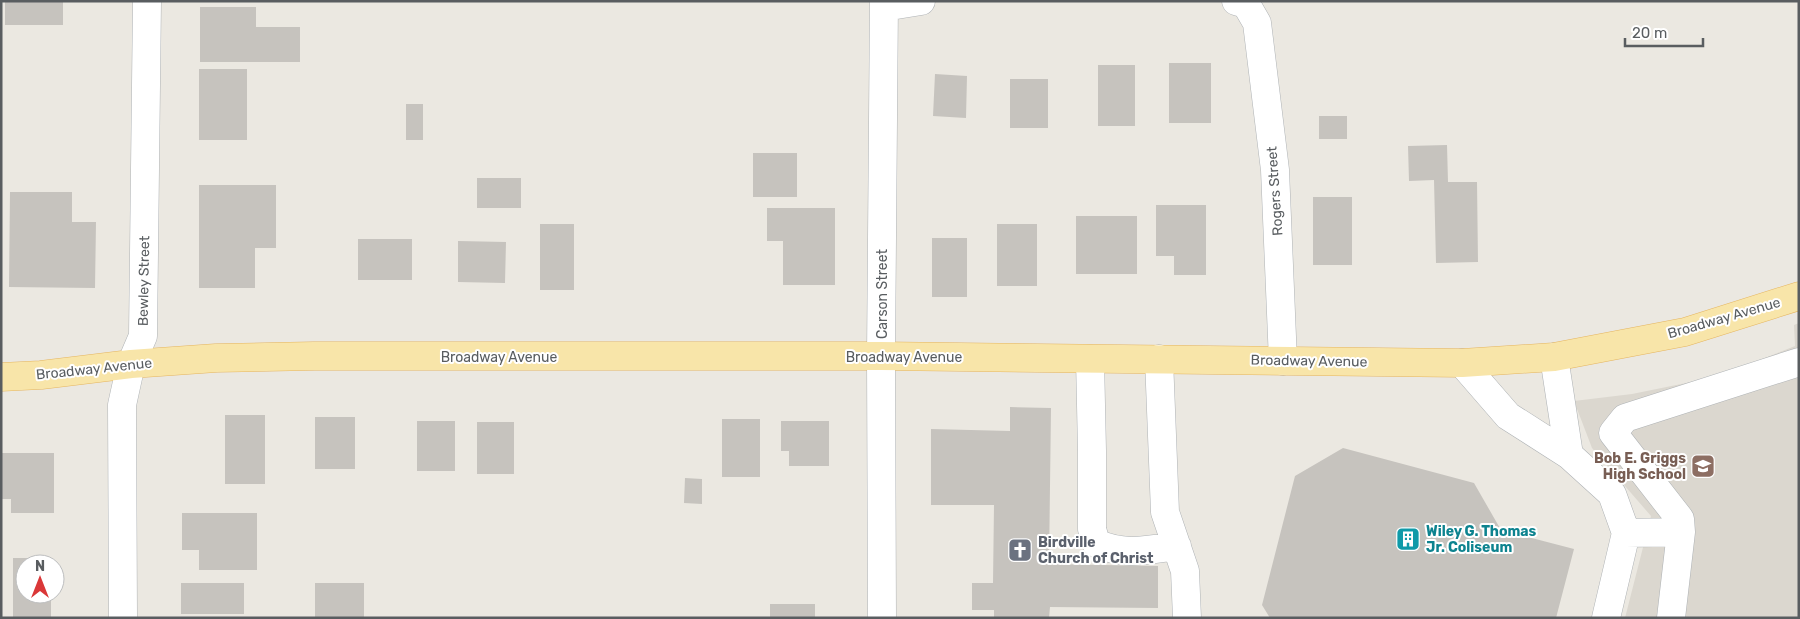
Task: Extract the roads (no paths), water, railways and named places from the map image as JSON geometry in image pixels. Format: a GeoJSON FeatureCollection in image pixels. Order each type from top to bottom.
{"type":"FeatureCollection","features":[{"type":"Feature","properties":{"kind":"main road","name":"Broadway Avenue"},"geometry":{"type":"LineString","coordinates":[[1,377],[131,364],[216,358],[314,356],[881,356],[1462,363],[1554,357],[1685,332],[1799,296]]}},
{"type":"Feature","properties":{"kind":"street","name":"Bewley Street"},"geometry":{"type":"LineString","coordinates":[[124,618],[122,405],[131,364],[143,336],[147,1]]}},
{"type":"Feature","properties":{"kind":"street"},"geometry":{"type":"LineString","coordinates":[[884,4],[921,1]]}},
{"type":"Feature","properties":{"kind":"street","name":"Rogers Street"},"geometry":{"type":"LineString","coordinates":[[1236,1],[1246,4],[1257,22],[1276,170],[1283,361]]}},
{"type":"Feature","properties":{"kind":"street","name":"Carson Street"},"geometry":{"type":"LineString","coordinates":[[882,618],[881,356],[884,4]]}},
{"type":"Feature","properties":{"kind":"street"},"geometry":{"type":"LineString","coordinates":[[1554,357],[1569,456]]}},
{"type":"Feature","properties":{"kind":"street"},"geometry":{"type":"LineString","coordinates":[[1090,359],[1092,529],[1096,543],[1107,548],[1126,552],[1176,546]]}},
{"type":"Feature","properties":{"kind":"street"},"geometry":{"type":"LineString","coordinates":[[1159,359],[1164,512],[1185,571],[1187,618]]}},
{"type":"Feature","properties":{"kind":"street"},"geometry":{"type":"LineString","coordinates":[[1671,618],[1681,532],[1680,519],[1614,433],[1625,418],[1799,362]]}},
{"type":"Feature","properties":{"kind":"street"},"geometry":{"type":"LineString","coordinates":[[1462,363],[1508,416],[1569,456],[1612,494],[1626,533],[1606,618]]}},
{"type":"Feature","properties":{"kind":"street"},"geometry":{"type":"LineString","coordinates":[[1626,533],[1681,532]]}},
{"type":"Feature","properties":{"kind":"place","name":"Bob E. Griggs High School"},"geometry":{"type":"Point","coordinates":[1703,466]}},
{"type":"Feature","properties":{"kind":"place","name":"Wiley G. Thomas Jr. Coliseum"},"geometry":{"type":"Point","coordinates":[1408,539]}},
{"type":"Feature","properties":{"kind":"place","name":"Birdville Church of Christ"},"geometry":{"type":"Point","coordinates":[1020,550]}}]}
